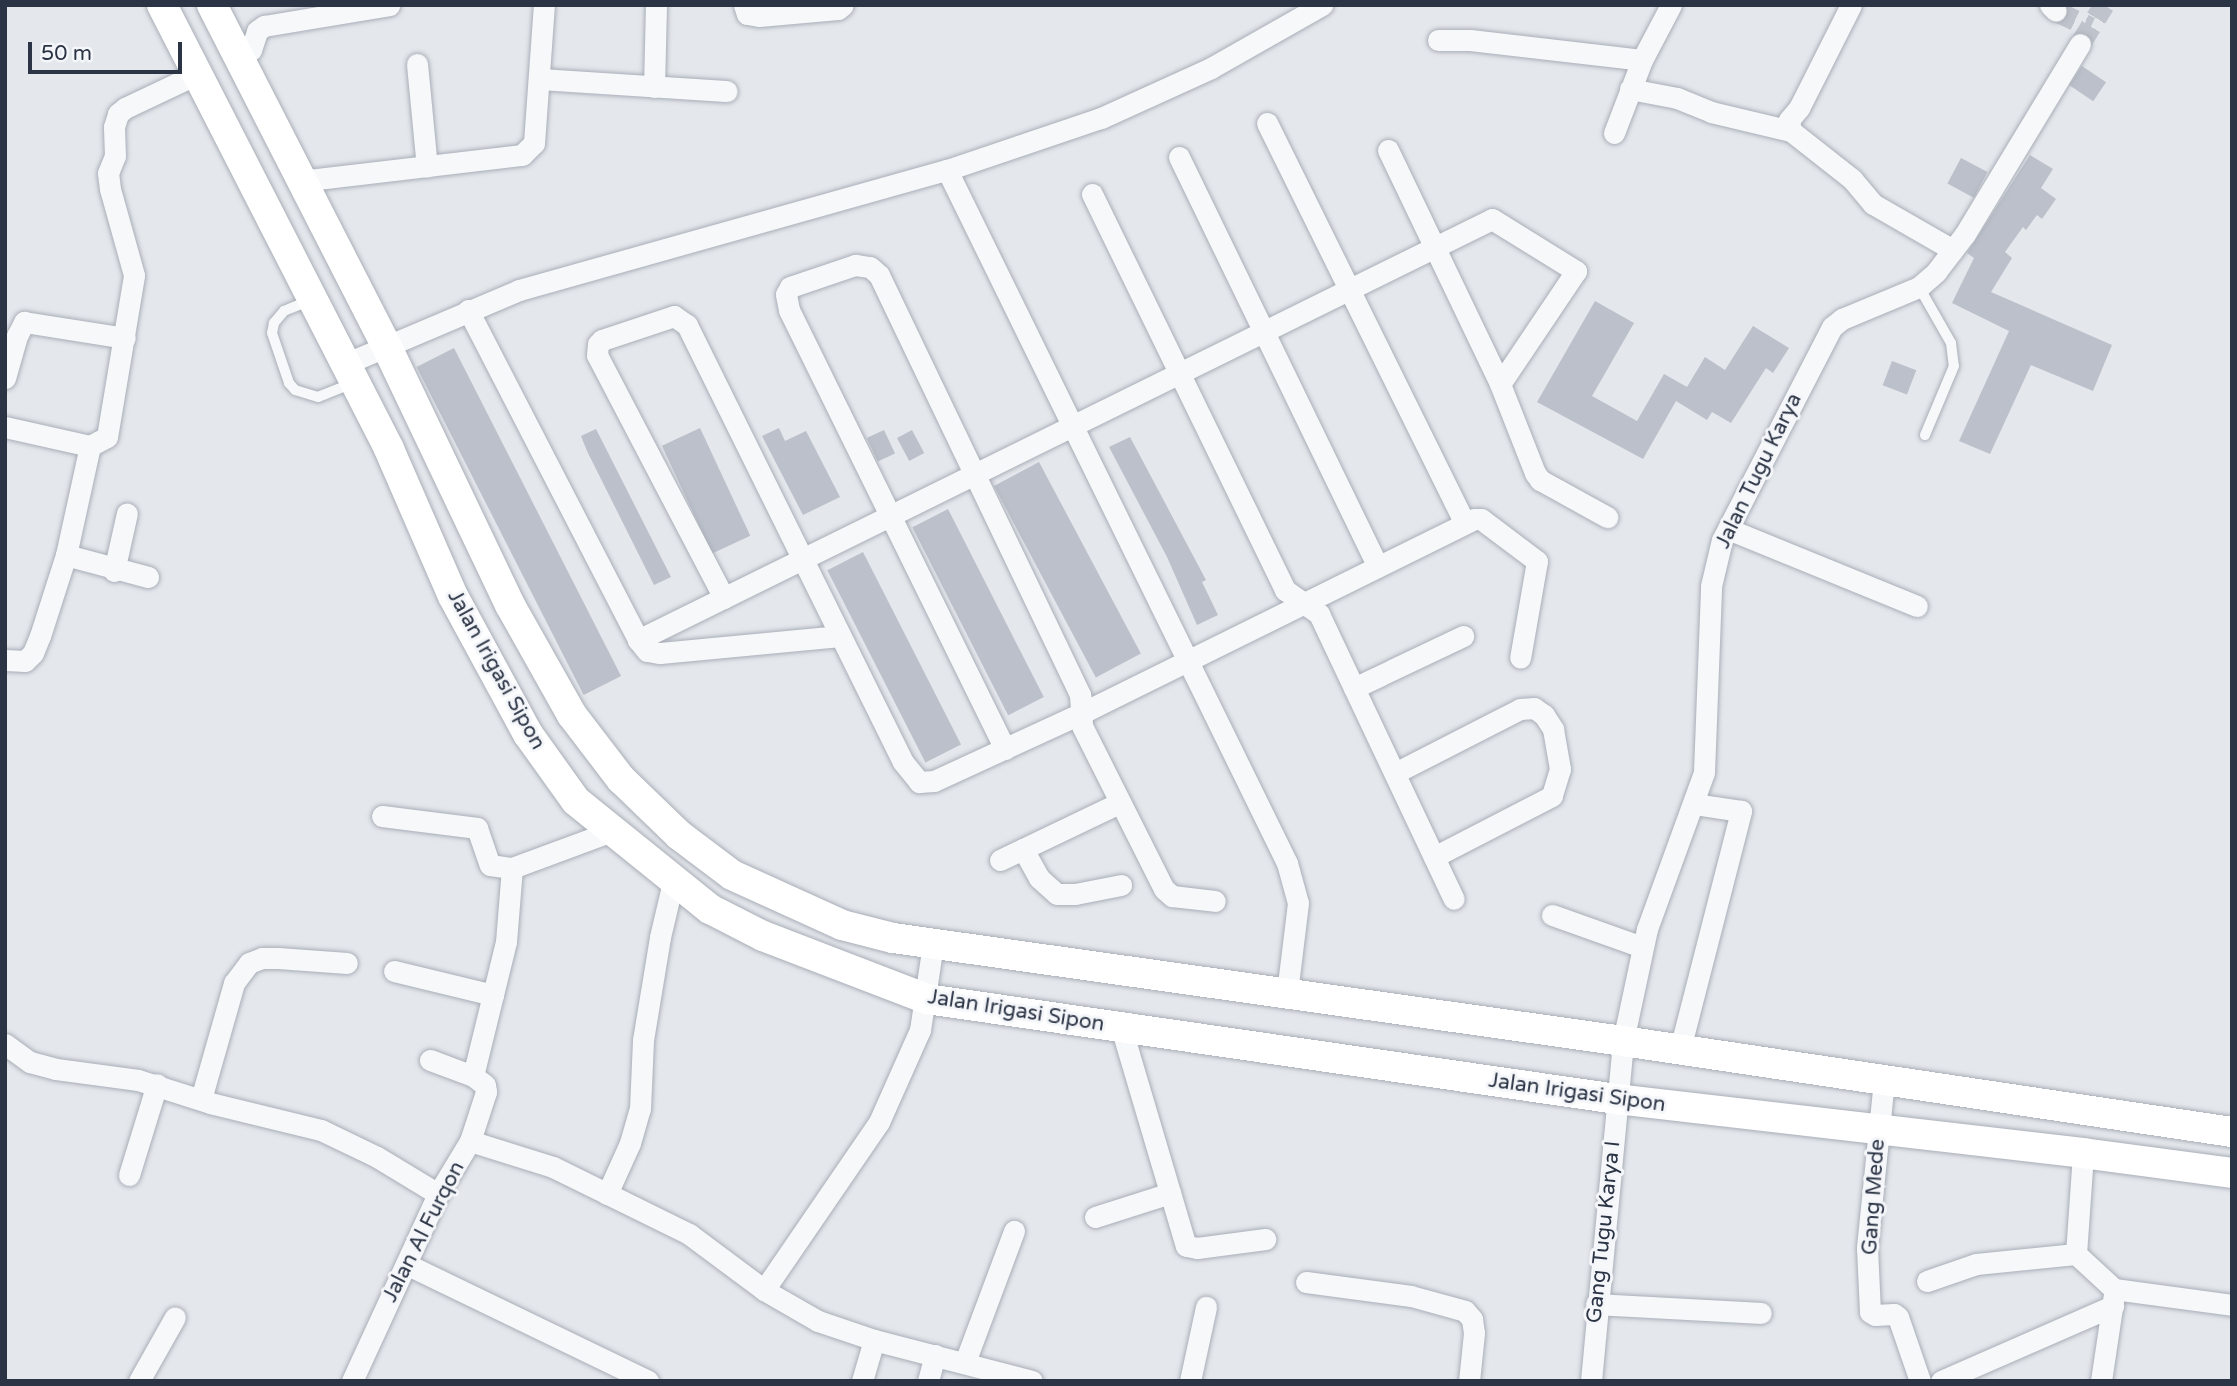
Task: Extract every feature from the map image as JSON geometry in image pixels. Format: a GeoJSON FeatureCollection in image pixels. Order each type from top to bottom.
{"type":"FeatureCollection","features":[{"type":"Feature","properties":{"kind":"street","name":"Jalan Irigasi Sipon"},"geometry":{"type":"LineString","coordinates":[[162,5],[310,300],[351,369],[453,596],[528,734],[576,800],[673,882],[711,907],[786,946],[927,996],[1121,1027],[1618,1095],[1880,1124],[2232,1173]]}},
{"type":"Feature","properties":{"kind":"street","name":"Jalan Irigasi Sipon"},"geometry":{"type":"LineString","coordinates":[[212,5],[510,605],[572,715],[621,779],[680,835],[731,877],[842,925],[933,947],[1287,992],[1623,1046],[1680,1049],[1883,1087],[2232,1132]]}},
{"type":"Feature","properties":{"kind":"street"},"geometry":{"type":"LineString","coordinates":[[5,426],[90,446],[107,437],[134,275],[108,173],[115,156],[114,127],[118,114],[125,108],[251,50],[259,29],[316,10],[389,5]]}},
{"type":"Feature","properties":{"kind":"street"},"geometry":{"type":"LineString","coordinates":[[300,181],[516,158],[527,151],[534,143],[544,5]]}},
{"type":"Feature","properties":{"kind":"street"},"geometry":{"type":"LineString","coordinates":[[654,87],[656,5]]}},
{"type":"Feature","properties":{"kind":"street"},"geometry":{"type":"LineString","coordinates":[[744,5],[747,14],[759,16],[838,9],[843,5]]}},
{"type":"Feature","properties":{"kind":"street"},"geometry":{"type":"LineString","coordinates":[[351,369],[383,348],[519,290],[947,170],[1101,118],[1256,44],[1322,5]]}},
{"type":"Feature","properties":{"kind":"street"},"geometry":{"type":"LineString","coordinates":[[1614,133],[1642,61],[1671,5]]}},
{"type":"Feature","properties":{"kind":"street"},"geometry":{"type":"LineString","coordinates":[[1791,131],[1789,120],[1799,108],[1851,5]]}},
{"type":"Feature","properties":{"kind":"street"},"geometry":{"type":"LineString","coordinates":[[1438,40],[1470,40],[1642,61]]}},
{"type":"Feature","properties":{"kind":"street","name":"Jalan Tugu Karya"},"geometry":{"type":"LineString","coordinates":[[1623,1046],[1642,947],[1694,804],[1707,752],[1711,586],[1728,528],[1832,327],[1842,319],[1919,287],[1953,250],[2080,44]]}},
{"type":"Feature","properties":{"kind":"street"},"geometry":{"type":"LineString","coordinates":[[417,64],[427,167]]}},
{"type":"Feature","properties":{"kind":"street"},"geometry":{"type":"LineString","coordinates":[[539,79],[727,91]]}},
{"type":"Feature","properties":{"kind":"street"},"geometry":{"type":"LineString","coordinates":[[1630,89],[1677,99],[1711,112],[1791,131],[1852,179],[1873,204],[1953,250]]}},
{"type":"Feature","properties":{"kind":"street"},"geometry":{"type":"LineString","coordinates":[[1267,122],[1465,523]]}},
{"type":"Feature","properties":{"kind":"street"},"geometry":{"type":"LineString","coordinates":[[1388,150],[1500,384],[1535,472],[1540,480],[1607,517]]}},
{"type":"Feature","properties":{"kind":"street"},"geometry":{"type":"LineString","coordinates":[[1179,158],[1378,566]]}},
{"type":"Feature","properties":{"kind":"street"},"geometry":{"type":"LineString","coordinates":[[947,170],[1287,863],[1295,886],[1297,922],[1287,992]]}},
{"type":"Feature","properties":{"kind":"street"},"geometry":{"type":"LineString","coordinates":[[1092,194],[1285,590],[1319,614],[1454,899]]}},
{"type":"Feature","properties":{"kind":"street"},"geometry":{"type":"LineString","coordinates":[[638,640],[1492,219],[1576,271],[1500,384]]}},
{"type":"Feature","properties":{"kind":"street"},"geometry":{"type":"LineString","coordinates":[[1005,749],[789,310],[786,294],[790,287],[855,265],[875,270],[1080,695],[1082,726],[1167,894],[1215,901]]}},
{"type":"Feature","properties":{"kind":"street"},"geometry":{"type":"LineString","coordinates":[[468,310],[638,640],[647,651],[660,653],[840,636]]}},
{"type":"Feature","properties":{"kind":"street"},"geometry":{"type":"LineString","coordinates":[[724,598],[597,355],[598,344],[602,340],[669,317],[684,321],[914,779],[934,780],[1005,749],[1189,661],[1465,523],[1481,519],[1537,561],[1520,658]]}},
{"type":"Feature","properties":{"kind":"street"},"geometry":{"type":"LineString","coordinates":[[5,379],[17,335],[24,322],[125,338]]}},
{"type":"Feature","properties":{"kind":"street"},"geometry":{"type":"LineString","coordinates":[[5,660],[25,662],[33,653],[66,555],[90,446]]}},
{"type":"Feature","properties":{"kind":"street"},"geometry":{"type":"LineString","coordinates":[[114,570],[127,513]]}},
{"type":"Feature","properties":{"kind":"street"},"geometry":{"type":"LineString","coordinates":[[1728,528],[1917,606]]}},
{"type":"Feature","properties":{"kind":"street"},"geometry":{"type":"LineString","coordinates":[[66,555],[148,577]]}},
{"type":"Feature","properties":{"kind":"street"},"geometry":{"type":"LineString","coordinates":[[1354,688],[1463,636]]}},
{"type":"Feature","properties":{"kind":"street"},"geometry":{"type":"LineString","coordinates":[[1395,773],[1520,709],[1534,708],[1544,715],[1553,729],[1560,769],[1552,796],[1434,857]]}},
{"type":"Feature","properties":{"kind":"street"},"geometry":{"type":"LineString","coordinates":[[1000,860],[1119,803]]}},
{"type":"Feature","properties":{"kind":"street"},"geometry":{"type":"LineString","coordinates":[[1680,1049],[1741,811],[1694,804]]}},
{"type":"Feature","properties":{"kind":"street"},"geometry":{"type":"LineString","coordinates":[[382,817],[477,828],[490,865],[512,868],[612,831]]}},
{"type":"Feature","properties":{"kind":"street"},"geometry":{"type":"LineString","coordinates":[[1023,849],[1039,877],[1057,894],[1075,894],[1121,885]]}},
{"type":"Feature","properties":{"kind":"street"},"geometry":{"type":"LineString","coordinates":[[473,1076],[506,942],[512,868]]}},
{"type":"Feature","properties":{"kind":"street"},"geometry":{"type":"LineString","coordinates":[[711,907],[731,877]]}},
{"type":"Feature","properties":{"kind":"street"},"geometry":{"type":"LineString","coordinates":[[607,1194],[630,1143],[640,1109],[643,1040],[660,937],[673,882]]}},
{"type":"Feature","properties":{"kind":"street"},"geometry":{"type":"LineString","coordinates":[[1552,915],[1642,947]]}},
{"type":"Feature","properties":{"kind":"street"},"geometry":{"type":"LineString","coordinates":[[764,1290],[879,1122],[914,1048],[927,996],[933,947]]}},
{"type":"Feature","properties":{"kind":"street"},"geometry":{"type":"LineString","coordinates":[[201,1099],[234,983],[249,963],[262,958],[346,963]]}},
{"type":"Feature","properties":{"kind":"street"},"geometry":{"type":"LineString","coordinates":[[394,971],[493,995]]}},
{"type":"Feature","properties":{"kind":"street"},"geometry":{"type":"LineString","coordinates":[[1121,1027],[1186,1245],[1198,1248],[1265,1239]]}},
{"type":"Feature","properties":{"kind":"street"},"geometry":{"type":"LineString","coordinates":[[5,1044],[30,1062],[157,1084],[201,1099],[321,1130],[377,1157],[439,1194]]}},
{"type":"Feature","properties":{"kind":"street","name":"Gang Tugu Karya I"},"geometry":{"type":"LineString","coordinates":[[1591,1381],[1596,1304],[1623,1046]]}},
{"type":"Feature","properties":{"kind":"street"},"geometry":{"type":"LineString","coordinates":[[430,1060],[473,1076],[485,1085],[486,1091],[470,1141]]}},
{"type":"Feature","properties":{"kind":"street"},"geometry":{"type":"LineString","coordinates":[[129,1175],[157,1084]]}},
{"type":"Feature","properties":{"kind":"street","name":"Gang Mede"},"geometry":{"type":"LineString","coordinates":[[1883,1087],[1872,1184],[1871,1234],[1867,1248],[1871,1314],[1889,1313],[1898,1317],[1920,1381]]}},
{"type":"Feature","properties":{"kind":"street","name":"Jalan Al Furqon"},"geometry":{"type":"LineString","coordinates":[[352,1381],[439,1194],[470,1141],[552,1167],[689,1234],[764,1290],[818,1321],[874,1340],[965,1362],[1019,1379]]}},
{"type":"Feature","properties":{"kind":"street"},"geometry":{"type":"LineString","coordinates":[[2083,1153],[2076,1254],[2113,1297],[2101,1381]]}},
{"type":"Feature","properties":{"kind":"street"},"geometry":{"type":"LineString","coordinates":[[1095,1217],[1170,1193]]}},
{"type":"Feature","properties":{"kind":"street"},"geometry":{"type":"LineString","coordinates":[[965,1362],[1014,1231]]}},
{"type":"Feature","properties":{"kind":"street"},"geometry":{"type":"LineString","coordinates":[[1927,1281],[1976,1264],[2076,1254]]}},
{"type":"Feature","properties":{"kind":"street"},"geometry":{"type":"LineString","coordinates":[[405,1264],[649,1381]]}},
{"type":"Feature","properties":{"kind":"street"},"geometry":{"type":"LineString","coordinates":[[1306,1282],[1411,1296],[1465,1311],[1472,1320],[1474,1333],[1469,1381]]}},
{"type":"Feature","properties":{"kind":"street"},"geometry":{"type":"LineString","coordinates":[[1941,1381],[2113,1297],[2232,1304]]}},
{"type":"Feature","properties":{"kind":"street"},"geometry":{"type":"LineString","coordinates":[[1596,1304],[1761,1313]]}},
{"type":"Feature","properties":{"kind":"street"},"geometry":{"type":"LineString","coordinates":[[1190,1381],[1206,1307]]}},
{"type":"Feature","properties":{"kind":"street"},"geometry":{"type":"LineString","coordinates":[[139,1381],[175,1317]]}},
{"type":"Feature","properties":{"kind":"street"},"geometry":{"type":"LineString","coordinates":[[862,1381],[874,1340]]}},
{"type":"Feature","properties":{"kind":"street"},"geometry":{"type":"LineString","coordinates":[[928,1381],[935,1355]]}},
{"type":"Feature","properties":{"kind":"lane"},"geometry":{"type":"LineString","coordinates":[[1919,287],[1951,343],[1954,366],[1925,435]]}},
{"type":"Feature","properties":{"kind":"lane"},"geometry":{"type":"LineString","coordinates":[[310,300],[284,311],[274,323],[272,333],[289,383],[295,390],[318,397],[351,369]]}},
{"type":"Feature","properties":{"kind":"building"},"geometry":{"type":"Polygon","coordinates":[[[2082,66],[2106,82],[2093,101],[2069,85],[2082,66]]]}},
{"type":"Feature","properties":{"kind":"building"},"geometry":{"type":"Polygon","coordinates":[[[2030,155],[2053,169],[2041,188],[2056,199],[2042,219],[2037,215],[2026,230],[2023,227],[2005,252],[2012,258],[1991,292],[2112,345],[2093,391],[2031,365],[1990,454],[1959,441],[2009,331],[1952,303],[1974,258],[1967,253],[2030,155]]]}},
{"type":"Feature","properties":{"kind":"building"},"geometry":{"type":"Polygon","coordinates":[[[1961,158],[1987,172],[1974,198],[1947,184],[1961,158]]]}},
{"type":"Feature","properties":{"kind":"building"},"geometry":{"type":"Polygon","coordinates":[[[1595,301],[1634,323],[1592,396],[1637,421],[1664,374],[1687,387],[1705,357],[1725,370],[1753,326],[1789,348],[1773,373],[1766,368],[1731,423],[1712,412],[1707,420],[1676,401],[1643,459],[1537,402],[1595,301]]]}},
{"type":"Feature","properties":{"kind":"building"},"geometry":{"type":"Polygon","coordinates":[[[454,348],[621,676],[584,695],[417,367],[454,348]]]}},
{"type":"Feature","properties":{"kind":"building"},"geometry":{"type":"Polygon","coordinates":[[[1892,361],[1916,370],[1907,395],[1883,385],[1892,361]]]}},
{"type":"Feature","properties":{"kind":"building"},"geometry":{"type":"Polygon","coordinates":[[[700,428],[750,536],[712,554],[662,446],[700,428]]]}},
{"type":"Feature","properties":{"kind":"building"},"geometry":{"type":"Polygon","coordinates":[[[779,428],[785,441],[806,431],[840,497],[803,515],[762,436],[779,428]]]}},
{"type":"Feature","properties":{"kind":"building"},"geometry":{"type":"Polygon","coordinates":[[[596,429],[671,577],[654,585],[581,436],[596,429]]]}},
{"type":"Feature","properties":{"kind":"building"},"geometry":{"type":"Polygon","coordinates":[[[884,430],[895,454],[878,462],[867,438],[884,430]]]}},
{"type":"Feature","properties":{"kind":"building"},"geometry":{"type":"Polygon","coordinates":[[[912,430],[924,453],[909,461],[897,438],[912,430]]]}},
{"type":"Feature","properties":{"kind":"building"},"geometry":{"type":"Polygon","coordinates":[[[1130,437],[1206,580],[1202,582],[1218,615],[1197,625],[1167,557],[1109,447],[1130,437]]]}},
{"type":"Feature","properties":{"kind":"building"},"geometry":{"type":"Polygon","coordinates":[[[1039,462],[1141,654],[1096,678],[994,486],[1039,462]]]}},
{"type":"Feature","properties":{"kind":"building"},"geometry":{"type":"Polygon","coordinates":[[[948,509],[1044,697],[1008,715],[912,527],[948,509]]]}},
{"type":"Feature","properties":{"kind":"building"},"geometry":{"type":"Polygon","coordinates":[[[863,552],[961,744],[925,763],[827,570],[863,552]]]}},
{"type":"Feature","properties":{"kind":"tunnel"},"geometry":{"type":"LineString","coordinates":[[2080,44],[2104,5]]}},
{"type":"Feature","properties":{"kind":"tunnel"},"geometry":{"type":"LineString","coordinates":[[2056,11],[2090,27]]}}]}
